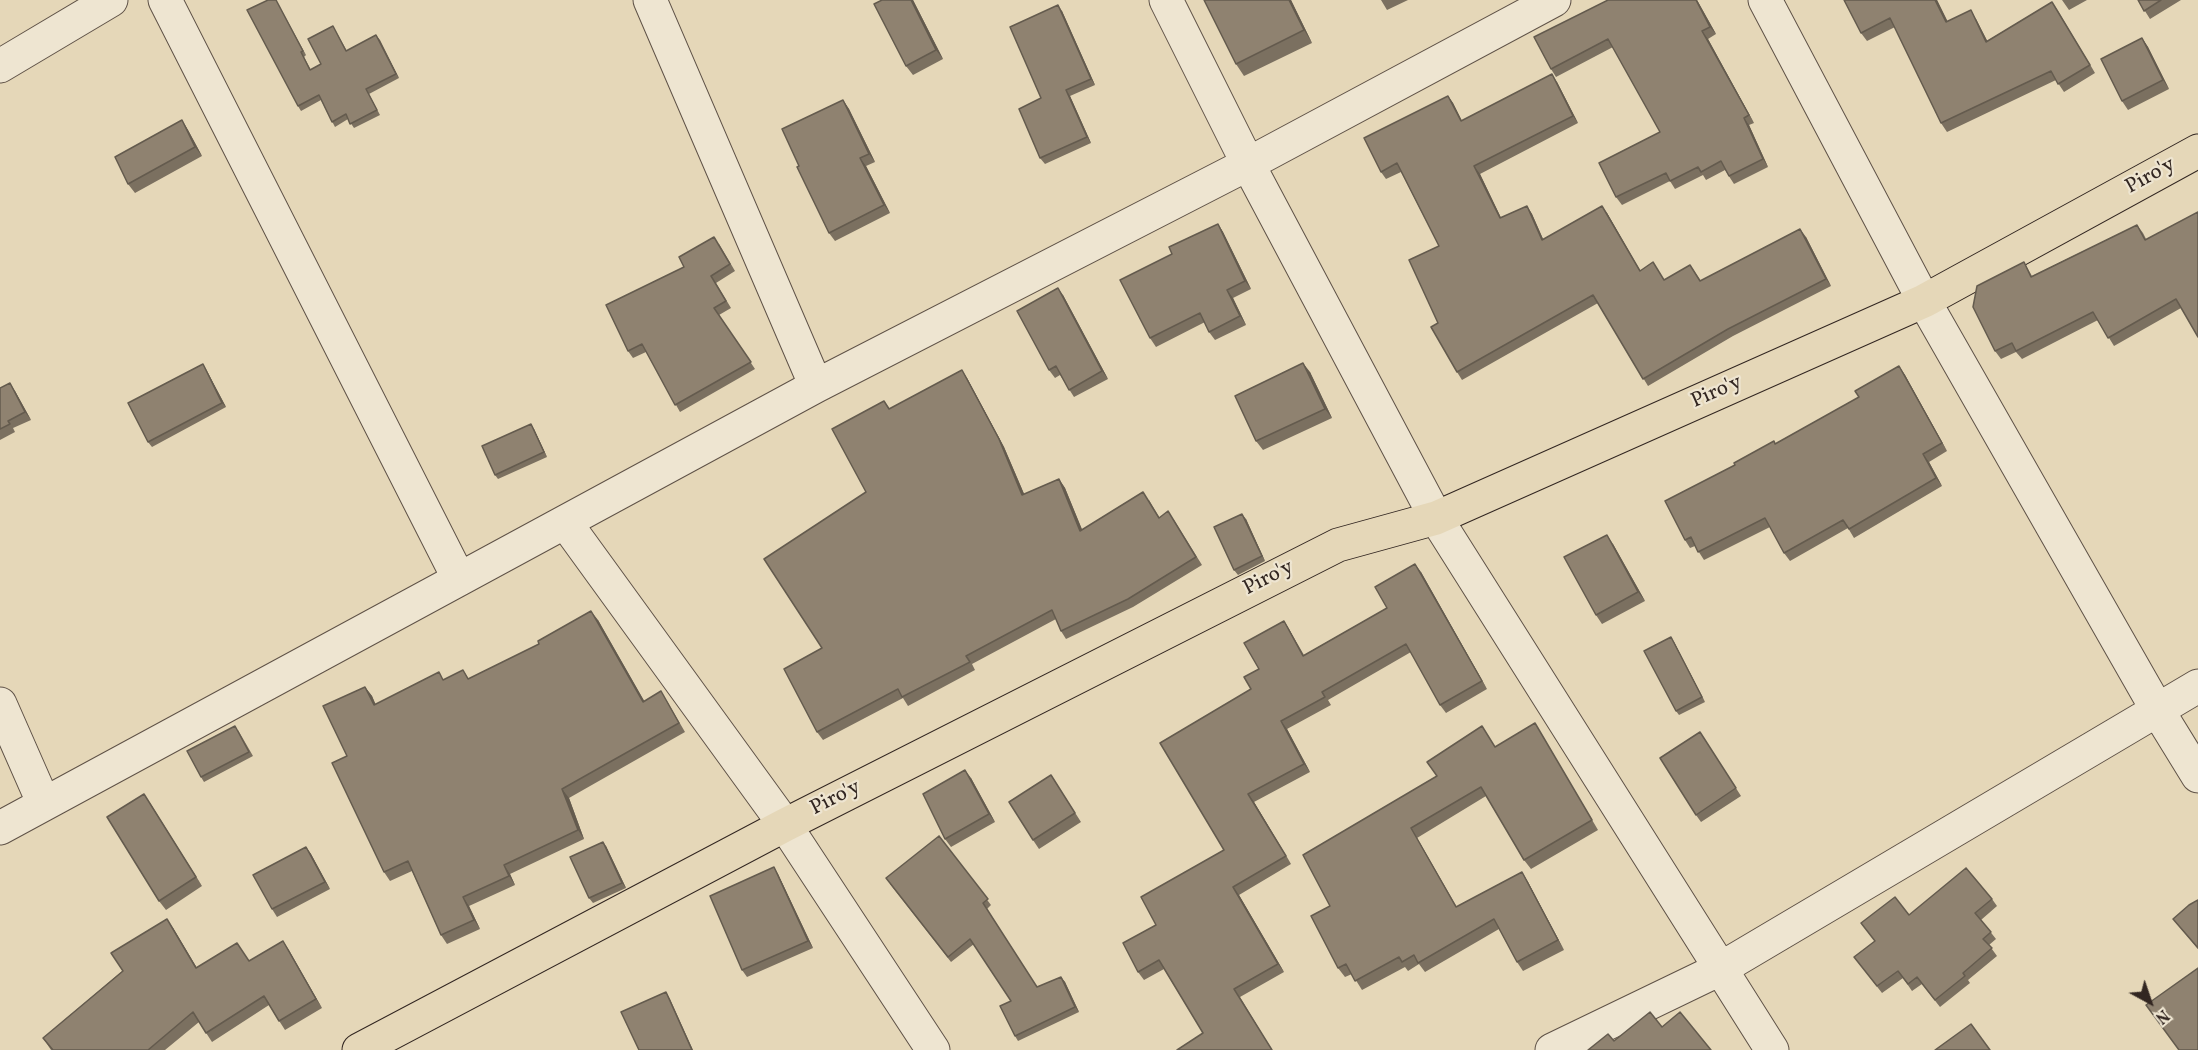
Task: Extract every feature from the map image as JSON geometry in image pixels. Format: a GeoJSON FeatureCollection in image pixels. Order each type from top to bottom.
{"type":"FeatureCollection","features":[{"type":"Feature","properties":{"kind":"main road","name":"Piro'y"},"geometry":{"type":"LineString","coordinates":[[358,1050],[785,825],[1338,544],[1436,518],[1924,301],[2198,151]]}},
{"type":"Feature","properties":{"kind":"street"},"geometry":{"type":"LineString","coordinates":[[0,66],[111,0]]}},
{"type":"Feature","properties":{"kind":"street"},"geometry":{"type":"LineString","coordinates":[[165,0],[459,579]]}},
{"type":"Feature","properties":{"kind":"street"},"geometry":{"type":"LineString","coordinates":[[650,0],[816,386]]}},
{"type":"Feature","properties":{"kind":"street"},"geometry":{"type":"LineString","coordinates":[[1166,0],[1248,164],[1436,518],[1772,1050]]}},
{"type":"Feature","properties":{"kind":"street"},"geometry":{"type":"LineString","coordinates":[[0,828],[816,386],[1248,164],[1554,0]]}},
{"type":"Feature","properties":{"kind":"street"},"geometry":{"type":"LineString","coordinates":[[1765,0],[1924,301],[2198,777]]}},
{"type":"Feature","properties":{"kind":"street"},"geometry":{"type":"LineString","coordinates":[[565,522],[785,825],[933,1050]]}},
{"type":"Feature","properties":{"kind":"street"},"geometry":{"type":"LineString","coordinates":[[1552,1050],[1720,969],[2198,686]]}},
{"type":"Feature","properties":{"kind":"street"},"geometry":{"type":"LineString","coordinates":[[0,704],[44,804]]}},
{"type":"Feature","properties":{"kind":"building"},"geometry":{"type":"Polygon","coordinates":[[[268,0],[276,0],[303,51],[301,52],[310,70],[321,64],[308,39],[333,26],[346,51],[376,35],[396,74],[366,89],[377,110],[350,124],[346,114],[332,122],[319,95],[298,106],[247,10],[268,0]]]}},
{"type":"Feature","properties":{"kind":"building"},"geometry":{"type":"Polygon","coordinates":[[[882,0],[911,0],[936,50],[906,66],[874,4],[882,0]]]}},
{"type":"Feature","properties":{"kind":"building"},"geometry":{"type":"Polygon","coordinates":[[[1204,0],[1289,0],[1304,30],[1236,64],[1204,0]]]}},
{"type":"Feature","properties":{"kind":"building"},"geometry":{"type":"Polygon","coordinates":[[[1608,0],[1696,0],[1710,27],[1702,31],[1749,115],[1744,118],[1763,159],[1729,176],[1721,161],[1701,172],[1698,167],[1670,181],[1666,173],[1616,197],[1599,163],[1660,132],[1608,39],[1551,69],[1534,37],[1608,0]]]}},
{"type":"Feature","properties":{"kind":"building"},"geometry":{"type":"Polygon","coordinates":[[[1844,0],[1935,0],[1946,22],[1971,10],[1986,42],[2052,2],[2090,65],[2058,84],[2051,71],[1941,123],[1890,18],[1861,33],[1844,0]]]}},
{"type":"Feature","properties":{"kind":"building"},"geometry":{"type":"Polygon","coordinates":[[[2138,0],[2161,0],[2144,11],[2138,0]]]}},
{"type":"Feature","properties":{"kind":"building"},"geometry":{"type":"Polygon","coordinates":[[[1058,5],[1091,79],[1066,90],[1087,137],[1040,158],[1019,109],[1041,98],[1010,27],[1058,5]]]}},
{"type":"Feature","properties":{"kind":"building"},"geometry":{"type":"Polygon","coordinates":[[[2142,38],[2163,80],[2122,101],[2101,59],[2142,38]]]}},
{"type":"Feature","properties":{"kind":"building"},"geometry":{"type":"Polygon","coordinates":[[[1552,74],[1573,116],[1474,166],[1500,218],[1527,206],[1542,240],[1602,206],[1640,271],[1653,262],[1664,280],[1690,265],[1700,281],[1800,229],[1826,279],[1728,329],[1643,379],[1593,295],[1457,372],[1431,327],[1438,323],[1409,260],[1439,246],[1397,163],[1381,172],[1364,138],[1448,96],[1461,121],[1552,74]]]}},
{"type":"Feature","properties":{"kind":"building"},"geometry":{"type":"Polygon","coordinates":[[[843,100],[869,154],[860,158],[884,205],[829,233],[797,167],[799,166],[782,129],[843,100]]]}},
{"type":"Feature","properties":{"kind":"building"},"geometry":{"type":"Polygon","coordinates":[[[182,120],[195,147],[128,184],[115,157],[182,120]]]}},
{"type":"Feature","properties":{"kind":"building"},"geometry":{"type":"Polygon","coordinates":[[[2198,212],[2198,337],[2176,299],[2108,338],[2093,312],[2016,351],[2012,343],[1995,351],[1973,307],[1977,286],[2024,262],[2031,277],[2137,225],[2145,240],[2198,212]]]}},
{"type":"Feature","properties":{"kind":"building"},"geometry":{"type":"Polygon","coordinates":[[[1218,224],[1245,281],[1227,290],[1240,316],[1209,332],[1200,313],[1150,338],[1120,280],[1172,254],[1169,247],[1218,224]]]}},
{"type":"Feature","properties":{"kind":"building"},"geometry":{"type":"Polygon","coordinates":[[[714,237],[730,264],[711,276],[726,301],[714,308],[751,362],[675,405],[642,344],[628,351],[606,305],[684,267],[679,257],[714,237]]]}},
{"type":"Feature","properties":{"kind":"building"},"geometry":{"type":"Polygon","coordinates":[[[1058,288],[1102,371],[1069,390],[1056,366],[1049,370],[1017,311],[1058,288]]]}},
{"type":"Feature","properties":{"kind":"building"},"geometry":{"type":"Polygon","coordinates":[[[1303,363],[1325,409],[1256,441],[1235,396],[1303,363]]]}},
{"type":"Feature","properties":{"kind":"building"},"geometry":{"type":"Polygon","coordinates":[[[203,364],[222,403],[148,442],[128,403],[203,364]]]}},
{"type":"Feature","properties":{"kind":"building"},"geometry":{"type":"Polygon","coordinates":[[[1899,366],[1942,443],[1923,454],[1936,478],[1849,529],[1843,520],[1784,553],[1765,518],[1698,552],[1691,537],[1685,540],[1665,501],[1859,397],[1855,391],[1899,366]]]}},
{"type":"Feature","properties":{"kind":"building"},"geometry":{"type":"Polygon","coordinates":[[[962,370],[999,439],[1022,495],[1059,479],[1080,531],[1143,492],[1159,518],[1168,511],[1196,557],[1128,599],[1061,631],[1052,610],[966,656],[970,662],[902,697],[898,689],[817,732],[784,669],[822,648],[764,559],[866,492],[832,429],[884,401],[889,409],[962,370]]]}},
{"type":"Feature","properties":{"kind":"building"},"geometry":{"type":"Polygon","coordinates":[[[10,383],[25,412],[8,421],[10,424],[0,429],[0,388],[10,383]]]}},
{"type":"Feature","properties":{"kind":"building"},"geometry":{"type":"Polygon","coordinates":[[[531,424],[544,452],[495,475],[482,446],[531,424]]]}},
{"type":"Feature","properties":{"kind":"building"},"geometry":{"type":"Polygon","coordinates":[[[1242,514],[1262,556],[1234,570],[1214,527],[1242,514]]]}},
{"type":"Feature","properties":{"kind":"building"},"geometry":{"type":"Polygon","coordinates":[[[1607,535],[1638,592],[1596,615],[1564,557],[1607,535]]]}},
{"type":"Feature","properties":{"kind":"building"},"geometry":{"type":"Polygon","coordinates":[[[1415,564],[1482,681],[1440,705],[1406,644],[1322,692],[1325,697],[1281,721],[1304,764],[1248,794],[1286,856],[1233,887],[1278,964],[1234,989],[1272,1050],[1177,1050],[1203,1033],[1159,960],[1138,972],[1123,943],[1156,925],[1141,897],[1224,850],[1160,743],[1251,689],[1244,677],[1259,669],[1244,643],[1284,621],[1303,656],[1387,608],[1375,587],[1415,564]]]}},
{"type":"Feature","properties":{"kind":"building"},"geometry":{"type":"Polygon","coordinates":[[[591,611],[643,702],[661,691],[679,723],[562,789],[578,830],[504,865],[509,876],[463,897],[474,920],[441,935],[408,861],[384,872],[332,763],[347,756],[323,706],[365,687],[374,705],[439,672],[443,680],[463,670],[468,679],[539,644],[538,641],[591,611]]]}},
{"type":"Feature","properties":{"kind":"building"},"geometry":{"type":"Polygon","coordinates":[[[1671,637],[1702,697],[1676,711],[1644,651],[1671,637]]]}},
{"type":"Feature","properties":{"kind":"building"},"geometry":{"type":"Polygon","coordinates":[[[1535,723],[1592,820],[1524,860],[1481,787],[1411,828],[1456,907],[1522,872],[1558,940],[1517,962],[1494,919],[1418,963],[1414,955],[1402,962],[1399,957],[1355,981],[1346,964],[1338,968],[1311,916],[1330,906],[1303,855],[1437,776],[1427,762],[1482,726],[1495,747],[1535,723]]]}},
{"type":"Feature","properties":{"kind":"building"},"geometry":{"type":"Polygon","coordinates":[[[235,726],[249,752],[201,777],[187,751],[235,726]]]}},
{"type":"Feature","properties":{"kind":"building"},"geometry":{"type":"Polygon","coordinates":[[[1700,732],[1736,788],[1696,815],[1660,758],[1700,732]]]}},
{"type":"Feature","properties":{"kind":"building"},"geometry":{"type":"Polygon","coordinates":[[[965,770],[989,814],[945,839],[923,794],[965,770]]]}},
{"type":"Feature","properties":{"kind":"building"},"geometry":{"type":"Polygon","coordinates":[[[1051,775],[1075,813],[1033,840],[1009,802],[1051,775]]]}},
{"type":"Feature","properties":{"kind":"building"},"geometry":{"type":"Polygon","coordinates":[[[144,794],[196,877],[159,901],[107,817],[144,794]]]}},
{"type":"Feature","properties":{"kind":"building"},"geometry":{"type":"Polygon","coordinates":[[[939,836],[988,899],[983,903],[1037,987],[1061,977],[1075,1007],[1015,1036],[1000,1006],[1011,1001],[970,939],[948,957],[886,878],[939,836]]]}},
{"type":"Feature","properties":{"kind":"building"},"geometry":{"type":"Polygon","coordinates":[[[603,842],[622,883],[589,898],[570,857],[603,842]]]}},
{"type":"Feature","properties":{"kind":"building"},"geometry":{"type":"Polygon","coordinates":[[[306,847],[325,882],[272,909],[253,875],[306,847]]]}},
{"type":"Feature","properties":{"kind":"building"},"geometry":{"type":"Polygon","coordinates":[[[774,867],[808,941],[742,970],[710,896],[774,867]]]}},
{"type":"Feature","properties":{"kind":"building"},"geometry":{"type":"Polygon","coordinates":[[[1966,868],[1992,899],[1975,913],[1991,932],[1983,939],[1992,948],[1963,973],[1965,976],[1935,1000],[1917,977],[1908,984],[1898,971],[1877,986],[1854,957],[1875,941],[1861,923],[1895,897],[1909,915],[1966,868]]]}},
{"type":"Feature","properties":{"kind":"building"},"geometry":{"type":"Polygon","coordinates":[[[2198,900],[2198,948],[2173,919],[2198,900]]]}},
{"type":"Feature","properties":{"kind":"building"},"geometry":{"type":"Polygon","coordinates":[[[167,919],[196,968],[237,943],[249,961],[283,941],[316,999],[279,1021],[264,996],[206,1033],[193,1012],[148,1050],[53,1050],[43,1038],[123,971],[111,953],[167,919]]]}},
{"type":"Feature","properties":{"kind":"building"},"geometry":{"type":"Polygon","coordinates":[[[2198,968],[2198,1050],[2179,1050],[2146,1005],[2198,968]]]}},
{"type":"Feature","properties":{"kind":"building"},"geometry":{"type":"Polygon","coordinates":[[[666,992],[692,1050],[639,1050],[621,1012],[666,992]]]}},
{"type":"Feature","properties":{"kind":"building"},"geometry":{"type":"Polygon","coordinates":[[[1650,1012],[1662,1027],[1680,1012],[1711,1050],[1588,1050],[1608,1034],[1614,1041],[1650,1012]]]}},
{"type":"Feature","properties":{"kind":"building"},"geometry":{"type":"Polygon","coordinates":[[[1971,1024],[1990,1050],[1935,1050],[1971,1024]]]}}]}
